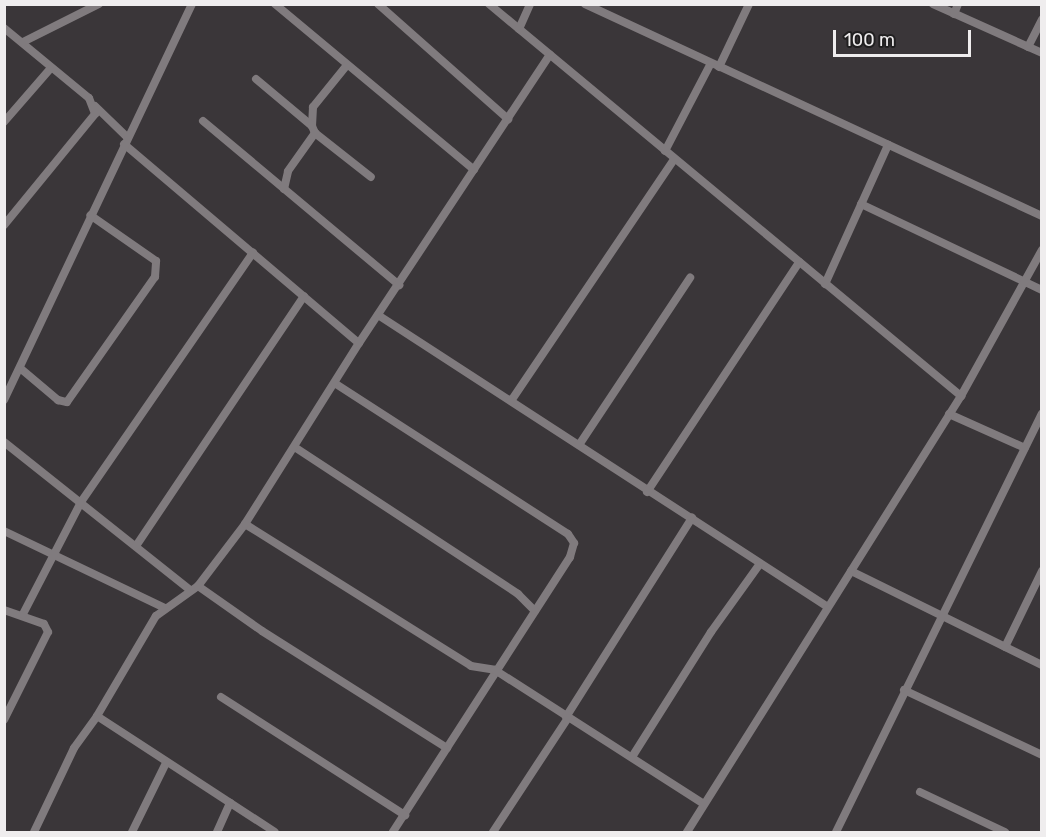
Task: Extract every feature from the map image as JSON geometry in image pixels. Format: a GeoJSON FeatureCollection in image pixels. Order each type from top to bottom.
{"type":"FeatureCollection","features":[{"type":"Feature","properties":{"kind":"street"},"geometry":{"type":"LineString","coordinates":[[23,42],[99,4]]}},
{"type":"Feature","properties":{"kind":"street"},"geometry":{"type":"LineString","coordinates":[[4,400],[8,384],[20,368],[90,215],[192,4]]}},
{"type":"Feature","properties":{"kind":"street"},"geometry":{"type":"LineString","coordinates":[[274,4],[474,171]]}},
{"type":"Feature","properties":{"kind":"street"},"geometry":{"type":"LineString","coordinates":[[378,4],[508,119]]}},
{"type":"Feature","properties":{"kind":"street"},"geometry":{"type":"LineString","coordinates":[[489,4],[961,396]]}},
{"type":"Feature","properties":{"kind":"street"},"geometry":{"type":"LineString","coordinates":[[519,29],[530,4]]}},
{"type":"Feature","properties":{"kind":"street"},"geometry":{"type":"LineString","coordinates":[[585,4],[1041,216]]}},
{"type":"Feature","properties":{"kind":"street"},"geometry":{"type":"LineString","coordinates":[[719,67],[749,4]]}},
{"type":"Feature","properties":{"kind":"street"},"geometry":{"type":"LineString","coordinates":[[933,4],[1041,53]]}},
{"type":"Feature","properties":{"kind":"street"},"geometry":{"type":"LineString","coordinates":[[954,14],[958,4]]}},
{"type":"Feature","properties":{"kind":"street"},"geometry":{"type":"LineString","coordinates":[[1028,47],[1041,19]]}},
{"type":"Feature","properties":{"kind":"street"},"geometry":{"type":"LineString","coordinates":[[4,28],[95,106],[126,141],[359,343]]}},
{"type":"Feature","properties":{"kind":"street"},"geometry":{"type":"LineString","coordinates":[[34,832],[74,748],[97,716],[156,616],[194,588],[245,524],[296,448],[359,343],[550,54]]}},
{"type":"Feature","properties":{"kind":"street"},"geometry":{"type":"LineString","coordinates":[[665,151],[711,63]]}},
{"type":"Feature","properties":{"kind":"street"},"geometry":{"type":"LineString","coordinates":[[284,189],[288,171],[313,129],[313,106],[347,64]]}},
{"type":"Feature","properties":{"kind":"street"},"geometry":{"type":"LineString","coordinates":[[4,122],[50,69]]}},
{"type":"Feature","properties":{"kind":"street"},"geometry":{"type":"LineString","coordinates":[[256,79],[371,177]]}},
{"type":"Feature","properties":{"kind":"street"},"geometry":{"type":"LineString","coordinates":[[4,225],[91,122],[95,106]]}},
{"type":"Feature","properties":{"kind":"street"},"geometry":{"type":"LineString","coordinates":[[203,122],[399,285]]}},
{"type":"Feature","properties":{"kind":"street"},"geometry":{"type":"LineString","coordinates":[[825,284],[888,145]]}},
{"type":"Feature","properties":{"kind":"street"},"geometry":{"type":"LineString","coordinates":[[511,401],[674,159]]}},
{"type":"Feature","properties":{"kind":"street"},"geometry":{"type":"LineString","coordinates":[[861,204],[1041,290]]}},
{"type":"Feature","properties":{"kind":"street"},"geometry":{"type":"LineString","coordinates":[[20,368],[58,400],[67,402],[155,277],[156,261],[90,215]]}},
{"type":"Feature","properties":{"kind":"street"},"geometry":{"type":"LineString","coordinates":[[687,832],[961,396],[1026,282],[1041,250]]}},
{"type":"Feature","properties":{"kind":"street"},"geometry":{"type":"LineString","coordinates":[[23,614],[81,502],[253,253]]}},
{"type":"Feature","properties":{"kind":"street"},"geometry":{"type":"LineString","coordinates":[[647,492],[800,262]]}},
{"type":"Feature","properties":{"kind":"street"},"geometry":{"type":"LineString","coordinates":[[579,445],[690,278]]}},
{"type":"Feature","properties":{"kind":"street"},"geometry":{"type":"LineString","coordinates":[[136,546],[304,296]]}},
{"type":"Feature","properties":{"kind":"street"},"geometry":{"type":"LineString","coordinates":[[378,315],[579,445],[647,492],[692,518],[759,565],[828,607]]}},
{"type":"Feature","properties":{"kind":"street"},"geometry":{"type":"LineString","coordinates":[[336,384],[573,538],[570,557],[495,670],[393,832]]}},
{"type":"Feature","properties":{"kind":"street"},"geometry":{"type":"LineString","coordinates":[[949,414],[1025,448]]}},
{"type":"Feature","properties":{"kind":"street"},"geometry":{"type":"LineString","coordinates":[[836,832],[939,617],[1041,414]]}},
{"type":"Feature","properties":{"kind":"street"},"geometry":{"type":"LineString","coordinates":[[4,442],[136,546],[194,588],[447,748]]}},
{"type":"Feature","properties":{"kind":"street"},"geometry":{"type":"LineString","coordinates":[[296,448],[518,594],[535,611]]}},
{"type":"Feature","properties":{"kind":"street"},"geometry":{"type":"LineString","coordinates":[[493,832],[692,518]]}},
{"type":"Feature","properties":{"kind":"street"},"geometry":{"type":"LineString","coordinates":[[245,524],[471,666],[495,670],[704,804]]}},
{"type":"Feature","properties":{"kind":"street"},"geometry":{"type":"LineString","coordinates":[[4,531],[165,608]]}},
{"type":"Feature","properties":{"kind":"street"},"geometry":{"type":"LineString","coordinates":[[632,757],[711,632],[759,565]]}},
{"type":"Feature","properties":{"kind":"street"},"geometry":{"type":"LineString","coordinates":[[850,571],[939,617],[1041,665]]}},
{"type":"Feature","properties":{"kind":"street"},"geometry":{"type":"LineString","coordinates":[[1005,647],[1041,571]]}},
{"type":"Feature","properties":{"kind":"street"},"geometry":{"type":"LineString","coordinates":[[4,610],[23,614],[44,624],[48,632],[4,720]]}},
{"type":"Feature","properties":{"kind":"street"},"geometry":{"type":"LineString","coordinates":[[904,690],[1041,755]]}},
{"type":"Feature","properties":{"kind":"street"},"geometry":{"type":"LineString","coordinates":[[221,697],[405,815]]}},
{"type":"Feature","properties":{"kind":"street"},"geometry":{"type":"LineString","coordinates":[[97,716],[275,832]]}},
{"type":"Feature","properties":{"kind":"street"},"geometry":{"type":"LineString","coordinates":[[132,832],[166,763]]}},
{"type":"Feature","properties":{"kind":"street"},"geometry":{"type":"LineString","coordinates":[[920,792],[1005,832]]}},
{"type":"Feature","properties":{"kind":"street"},"geometry":{"type":"LineString","coordinates":[[217,832],[230,803]]}}]}
